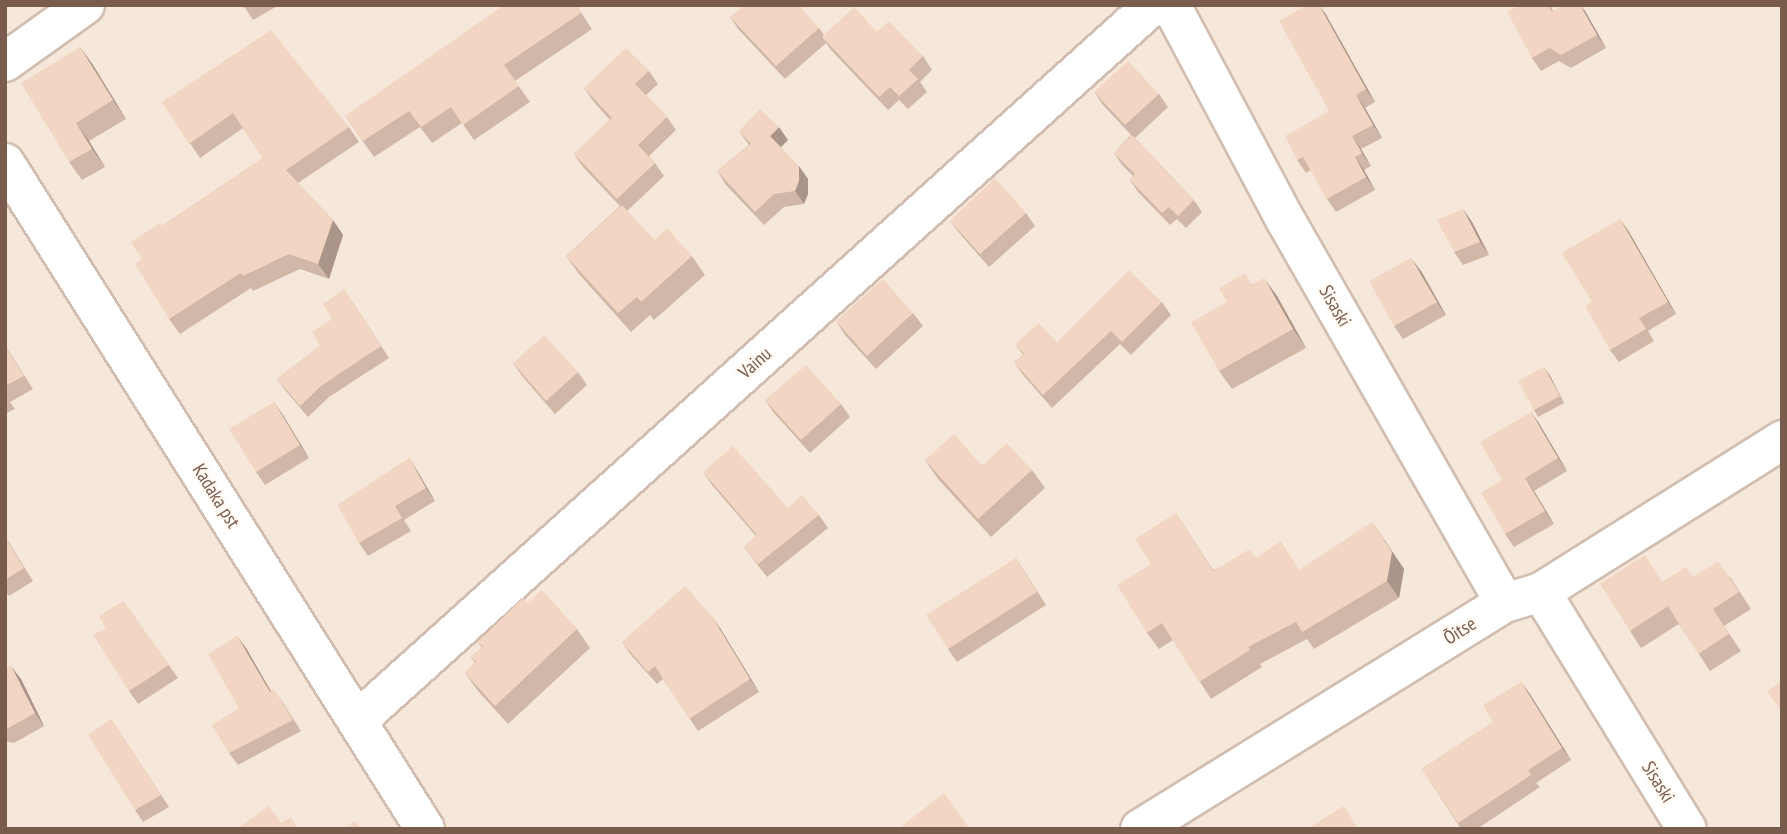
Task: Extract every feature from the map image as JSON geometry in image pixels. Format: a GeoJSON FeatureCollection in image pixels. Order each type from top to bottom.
{"type":"FeatureCollection","features":[{"type":"Feature","properties":{"kind":"street"},"geometry":{"type":"LineString","coordinates":[[5,62],[85,5]]}},
{"type":"Feature","properties":{"kind":"street","name":"Vainu"},"geometry":{"type":"LineString","coordinates":[[358,720],[1153,5]]}},
{"type":"Feature","properties":{"kind":"street","name":"Sisaski"},"geometry":{"type":"LineString","coordinates":[[1171,5],[1286,221],[1523,597],[1687,829]]}},
{"type":"Feature","properties":{"kind":"street","name":"Kadaka pst"},"geometry":{"type":"LineString","coordinates":[[5,163],[425,829]]}},
{"type":"Feature","properties":{"kind":"street","name":"Õitse"},"geometry":{"type":"LineString","coordinates":[[1140,829],[1782,440]]}},
{"type":"Feature","properties":{"kind":"shaded area"},"geometry":{"type":"Polygon","coordinates":[[[5,5],[1782,5],[1782,829],[5,829],[5,5]]]}},
{"type":"Feature","properties":{"kind":"building"},"geometry":{"type":"Polygon","coordinates":[[[504,5],[576,5],[581,13],[504,65],[519,86],[463,125],[451,107],[421,127],[409,111],[363,141],[345,116],[504,5]]]}},
{"type":"Feature","properties":{"kind":"building"},"geometry":{"type":"Polygon","coordinates":[[[745,5],[799,5],[819,28],[776,66],[730,17],[745,5]]]}},
{"type":"Feature","properties":{"kind":"building"},"geometry":{"type":"Polygon","coordinates":[[[1307,5],[1319,5],[1366,89],[1356,95],[1373,125],[1352,136],[1362,153],[1355,157],[1366,177],[1327,199],[1303,157],[1297,160],[1285,136],[1329,111],[1279,21],[1307,5]]]}},
{"type":"Feature","properties":{"kind":"building"},"geometry":{"type":"Polygon","coordinates":[[[1519,5],[1548,5],[1552,12],[1563,5],[1580,5],[1597,35],[1561,55],[1550,48],[1532,58],[1507,12],[1519,5]]]}},
{"type":"Feature","properties":{"kind":"building"},"geometry":{"type":"Polygon","coordinates":[[[854,7],[877,32],[889,21],[923,56],[909,70],[918,79],[899,96],[890,87],[879,97],[822,37],[854,7]]]}},
{"type":"Feature","properties":{"kind":"building"},"geometry":{"type":"Polygon","coordinates":[[[271,30],[349,127],[286,170],[333,220],[318,264],[289,254],[243,276],[241,273],[169,319],[135,264],[142,259],[131,242],[160,223],[162,226],[263,158],[233,113],[189,144],[162,102],[271,30]]]}},
{"type":"Feature","properties":{"kind":"building"},"geometry":{"type":"Polygon","coordinates":[[[80,47],[113,100],[76,123],[92,149],[69,162],[21,83],[80,47]]]}},
{"type":"Feature","properties":{"kind":"building"},"geometry":{"type":"Polygon","coordinates":[[[626,48],[649,71],[635,84],[667,117],[638,145],[655,163],[617,199],[574,154],[612,118],[584,88],[626,48]]]}},
{"type":"Feature","properties":{"kind":"building"},"geometry":{"type":"Polygon","coordinates":[[[1128,61],[1159,94],[1125,125],[1094,92],[1128,61]]]}},
{"type":"Feature","properties":{"kind":"building"},"geometry":{"type":"Polygon","coordinates":[[[760,109],[779,127],[770,136],[799,166],[799,181],[795,191],[774,194],[755,212],[717,171],[751,144],[739,131],[760,109]]]}},
{"type":"Feature","properties":{"kind":"building"},"geometry":{"type":"Polygon","coordinates":[[[1132,135],[1194,200],[1178,216],[1169,207],[1162,213],[1130,180],[1135,174],[1114,153],[1132,135]]]}},
{"type":"Feature","properties":{"kind":"building"},"geometry":{"type":"Polygon","coordinates":[[[995,178],[1026,213],[980,254],[950,221],[995,178]]]}},
{"type":"Feature","properties":{"kind":"building"},"geometry":{"type":"Polygon","coordinates":[[[622,205],[654,240],[667,228],[692,256],[641,302],[637,297],[618,313],[566,256],[622,205]]]}},
{"type":"Feature","properties":{"kind":"building"},"geometry":{"type":"Polygon","coordinates":[[[1463,209],[1480,242],[1454,252],[1437,220],[1463,209]]]}},
{"type":"Feature","properties":{"kind":"building"},"geometry":{"type":"Polygon","coordinates":[[[1620,219],[1668,302],[1639,318],[1646,329],[1610,350],[1585,306],[1592,302],[1562,253],[1620,219]]]}},
{"type":"Feature","properties":{"kind":"building"},"geometry":{"type":"Polygon","coordinates":[[[1411,258],[1437,302],[1394,326],[1369,281],[1411,258]]]}},
{"type":"Feature","properties":{"kind":"building"},"geometry":{"type":"Polygon","coordinates":[[[1129,270],[1162,302],[1122,342],[1111,331],[1043,395],[1014,362],[1024,354],[1015,344],[1039,323],[1057,342],[1129,270]]]}},
{"type":"Feature","properties":{"kind":"building"},"geometry":{"type":"Polygon","coordinates":[[[1245,273],[1252,285],[1264,278],[1293,329],[1219,371],[1191,322],[1227,302],[1219,288],[1245,273]]]}},
{"type":"Feature","properties":{"kind":"building"},"geometry":{"type":"Polygon","coordinates":[[[883,279],[913,313],[867,356],[836,321],[883,279]]]}},
{"type":"Feature","properties":{"kind":"building"},"geometry":{"type":"Polygon","coordinates":[[[344,289],[381,346],[321,386],[300,406],[277,379],[320,346],[312,332],[332,319],[323,304],[344,289]]]}},
{"type":"Feature","properties":{"kind":"building"},"geometry":{"type":"Polygon","coordinates":[[[544,335],[578,372],[546,401],[513,363],[544,335]]]}},
{"type":"Feature","properties":{"kind":"building"},"geometry":{"type":"Polygon","coordinates":[[[5,346],[24,376],[5,386],[5,346]]]}},
{"type":"Feature","properties":{"kind":"building"},"geometry":{"type":"Polygon","coordinates":[[[806,365],[841,404],[801,440],[765,400],[806,365]]]}},
{"type":"Feature","properties":{"kind":"building"},"geometry":{"type":"Polygon","coordinates":[[[1544,367],[1560,396],[1534,410],[1518,381],[1544,367]]]}},
{"type":"Feature","properties":{"kind":"building"},"geometry":{"type":"Polygon","coordinates":[[[274,402],[300,445],[256,472],[229,429],[274,402]]]}},
{"type":"Feature","properties":{"kind":"building"},"geometry":{"type":"Polygon","coordinates":[[[1531,412],[1558,458],[1525,478],[1545,511],[1505,534],[1481,493],[1502,480],[1480,442],[1531,412]]]}},
{"type":"Feature","properties":{"kind":"building"},"geometry":{"type":"Polygon","coordinates":[[[954,434],[982,466],[1007,443],[1032,470],[978,519],[925,460],[954,434]]]}},
{"type":"Feature","properties":{"kind":"building"},"geometry":{"type":"Polygon","coordinates":[[[733,446],[788,508],[802,495],[819,515],[758,564],[744,547],[757,535],[703,472],[733,446]]]}},
{"type":"Feature","properties":{"kind":"building"},"geometry":{"type":"Polygon","coordinates":[[[409,458],[426,488],[395,506],[402,518],[359,543],[337,505],[409,458]]]}},
{"type":"Feature","properties":{"kind":"building"},"geometry":{"type":"Polygon","coordinates":[[[1176,513],[1213,571],[1250,549],[1256,558],[1281,541],[1299,570],[1372,522],[1392,552],[1387,581],[1302,632],[1296,622],[1248,647],[1250,650],[1199,682],[1162,623],[1147,633],[1117,585],[1151,564],[1135,539],[1176,513]]]}},
{"type":"Feature","properties":{"kind":"building"},"geometry":{"type":"Polygon","coordinates":[[[5,537],[24,568],[5,580],[5,537]]]}},
{"type":"Feature","properties":{"kind":"building"},"geometry":{"type":"Polygon","coordinates":[[[1645,555],[1662,582],[1686,567],[1693,577],[1718,561],[1739,592],[1713,609],[1729,634],[1698,654],[1668,606],[1630,631],[1600,584],[1645,555]]]}},
{"type":"Feature","properties":{"kind":"building"},"geometry":{"type":"Polygon","coordinates":[[[1016,558],[1037,592],[948,649],[926,615],[1016,558]]]}},
{"type":"Feature","properties":{"kind":"building"},"geometry":{"type":"Polygon","coordinates":[[[685,586],[711,615],[750,679],[689,719],[655,666],[648,672],[622,642],[685,586]]]}},
{"type":"Feature","properties":{"kind":"building"},"geometry":{"type":"Polygon","coordinates":[[[542,590],[577,629],[495,706],[465,673],[476,662],[471,657],[483,647],[478,642],[523,598],[527,603],[542,590]]]}},
{"type":"Feature","properties":{"kind":"building"},"geometry":{"type":"Polygon","coordinates":[[[123,601],[169,665],[129,691],[93,635],[106,628],[99,616],[123,601]]]}},
{"type":"Feature","properties":{"kind":"building"},"geometry":{"type":"Polygon","coordinates":[[[237,636],[270,692],[274,689],[293,720],[229,753],[212,725],[239,708],[208,654],[237,636]]]}},
{"type":"Feature","properties":{"kind":"building"},"geometry":{"type":"Polygon","coordinates":[[[11,666],[35,713],[5,730],[5,669],[11,666]]]}},
{"type":"Feature","properties":{"kind":"building"},"geometry":{"type":"Polygon","coordinates":[[[1782,681],[1782,712],[1767,691],[1782,681]]]}},
{"type":"Feature","properties":{"kind":"building"},"geometry":{"type":"Polygon","coordinates":[[[1521,682],[1562,748],[1528,770],[1531,775],[1458,823],[1422,769],[1493,722],[1483,705],[1521,682]]]}},
{"type":"Feature","properties":{"kind":"building"},"geometry":{"type":"Polygon","coordinates":[[[111,719],[161,795],[135,810],[88,735],[111,719]]]}},
{"type":"Feature","properties":{"kind":"building"},"geometry":{"type":"Polygon","coordinates":[[[944,793],[969,828],[898,829],[944,793]]]}},
{"type":"Feature","properties":{"kind":"building"},"geometry":{"type":"Polygon","coordinates":[[[269,806],[281,823],[291,817],[298,829],[237,829],[269,806]]]}},
{"type":"Feature","properties":{"kind":"building"},"geometry":{"type":"Polygon","coordinates":[[[1344,806],[1358,829],[1307,829],[1344,806]]]}},
{"type":"Feature","properties":{"kind":"building"},"geometry":{"type":"Polygon","coordinates":[[[355,821],[360,829],[344,829],[355,821]]]}}]}
